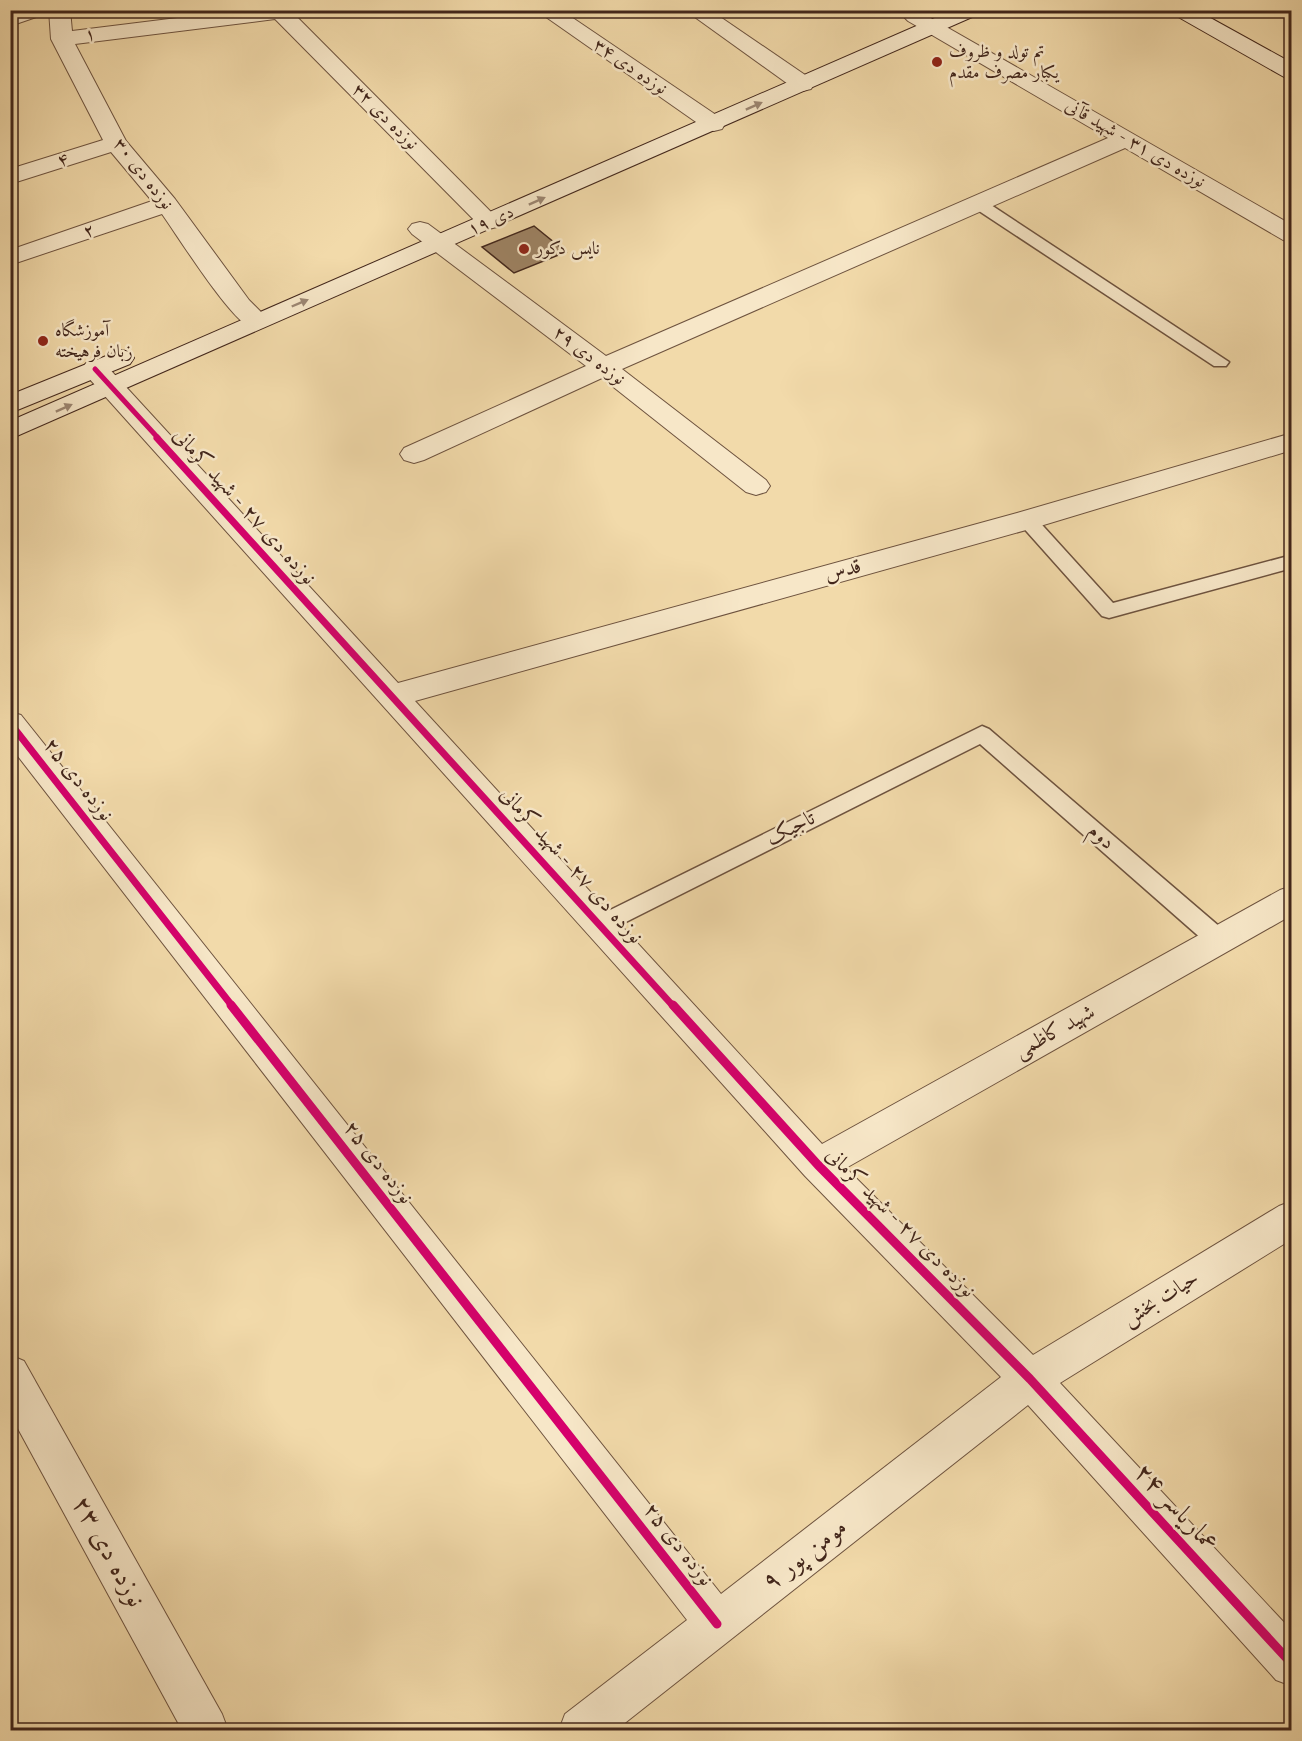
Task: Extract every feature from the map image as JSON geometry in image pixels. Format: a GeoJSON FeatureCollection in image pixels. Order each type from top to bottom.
{"type":"FeatureCollection","features":[{"type":"Feature","properties":{"kind":"street"},"geometry":{"type":"LineString","coordinates":[[10,20],[38,10]]}},
{"type":"Feature","properties":{"kind":"street","name":"نوزده دی ۳۰"},"geometry":{"type":"LineString","coordinates":[[59,10],[62,39],[116,143],[167,204],[248,313]]}},
{"type":"Feature","properties":{"kind":"street","name":"نوزده دی ۳۴"},"geometry":{"type":"LineString","coordinates":[[546,10],[704,117]]}},
{"type":"Feature","properties":{"kind":"street"},"geometry":{"type":"LineString","coordinates":[[695,10],[795,78]]}},
{"type":"Feature","properties":{"kind":"street","name":"۱۹ دی"},"geometry":{"type":"LineString","coordinates":[[10,431],[103,378],[248,313],[482,214],[927,18],[972,10]]}},
{"type":"Feature","properties":{"kind":"street"},"geometry":{"type":"LineString","coordinates":[[1180,10],[1292,72]]}},
{"type":"Feature","properties":{"kind":"street","name":"۱"},"geometry":{"type":"LineString","coordinates":[[62,39],[289,11]]}},
{"type":"Feature","properties":{"kind":"street","name":"نوزده دی ۳۲"},"geometry":{"type":"LineString","coordinates":[[289,11],[482,214]]}},
{"type":"Feature","properties":{"kind":"street","name":"نوزده دی ۳۱ - شهید قآنی"},"geometry":{"type":"LineString","coordinates":[[927,18],[1126,139],[1292,235]]}},
{"type":"Feature","properties":{"kind":"street"},"geometry":{"type":"LineString","coordinates":[[414,454],[604,367],[1126,139]]}},
{"type":"Feature","properties":{"kind":"street","name":"۴"},"geometry":{"type":"LineString","coordinates":[[10,177],[116,143]]}},
{"type":"Feature","properties":{"kind":"street","name":"۲"},"geometry":{"type":"LineString","coordinates":[[10,258],[167,204]]}},
{"type":"Feature","properties":{"kind":"street","name":"نوزده دی ۲۹"},"geometry":{"type":"LineString","coordinates":[[430,236],[604,367],[756,486]]}},
{"type":"Feature","properties":{"kind":"street","name":"۱۹ دی"},"geometry":{"type":"LineString","coordinates":[[10,405],[103,378]]}},
{"type":"Feature","properties":{"kind":"street","name":"نوزده دی ۲۷ - شهید کرمانی"},"geometry":{"type":"LineString","coordinates":[[103,378],[818,1165],[1029,1379]]}},
{"type":"Feature","properties":{"kind":"street","name":"قدس"},"geometry":{"type":"LineString","coordinates":[[392,696],[1027,520],[1292,441]]}},
{"type":"Feature","properties":{"kind":"street","name":"نوزده دی ۲۵"},"geometry":{"type":"LineString","coordinates":[[10,723],[717,1624]]}},
{"type":"Feature","properties":{"kind":"street","name":"شهید کاظمی"},"geometry":{"type":"LineString","coordinates":[[818,1165],[1292,899]]}},
{"type":"Feature","properties":{"kind":"street","name":"حیات بخش"},"geometry":{"type":"LineString","coordinates":[[1029,1379],[1292,1218]]}},
{"type":"Feature","properties":{"kind":"street","name":"نوزده دی ۲۳"},"geometry":{"type":"LineString","coordinates":[[10,1374],[206,1731]]}},
{"type":"Feature","properties":{"kind":"street","name":"مومن پور ۹"},"geometry":{"type":"LineString","coordinates":[[581,1731],[1029,1379]]}},
{"type":"Feature","properties":{"kind":"street","name":"عماریاسر ۲۴"},"geometry":{"type":"LineString","coordinates":[[1029,1379],[1292,1664]]}},
{"type":"Feature","properties":{"kind":"lane"},"geometry":{"type":"LineString","coordinates":[[979,204],[1220,362]]}},
{"type":"Feature","properties":{"kind":"lane"},"geometry":{"type":"LineString","coordinates":[[1027,520],[1109,611],[1292,561]]}},
{"type":"Feature","properties":{"kind":"lane","name":"تاجیک"},"geometry":{"type":"LineString","coordinates":[[600,925],[982,734]]}},
{"type":"Feature","properties":{"kind":"lane","name":"دوم"},"geometry":{"type":"LineString","coordinates":[[982,734],[1219,940]]}},
{"type":"Feature","properties":{"kind":"building","name":"نایس دکور"},"geometry":{"type":"Polygon","coordinates":[[[534,226],[566,252],[514,273],[482,247],[534,226]]]}},
{"type":"Feature","properties":{"kind":"cycle path"},"geometry":{"type":"LineString","coordinates":[[95,369],[818,1165],[1030,1379],[1292,1664]]}},
{"type":"Feature","properties":{"kind":"cycle path"},"geometry":{"type":"LineString","coordinates":[[10,723],[717,1624]]}},
{"type":"Feature","properties":{"kind":"place","name":"تم تولد و ظروف یکبار مصرف مقدم"},"geometry":{"type":"Point","coordinates":[937,62]}},
{"type":"Feature","properties":{"kind":"place","name":"نایس دکور"},"geometry":{"type":"Point","coordinates":[524,249]}},
{"type":"Feature","properties":{"kind":"place","name":"آموزشگاه زبان فرهیخته"},"geometry":{"type":"Point","coordinates":[43,341]}}]}
